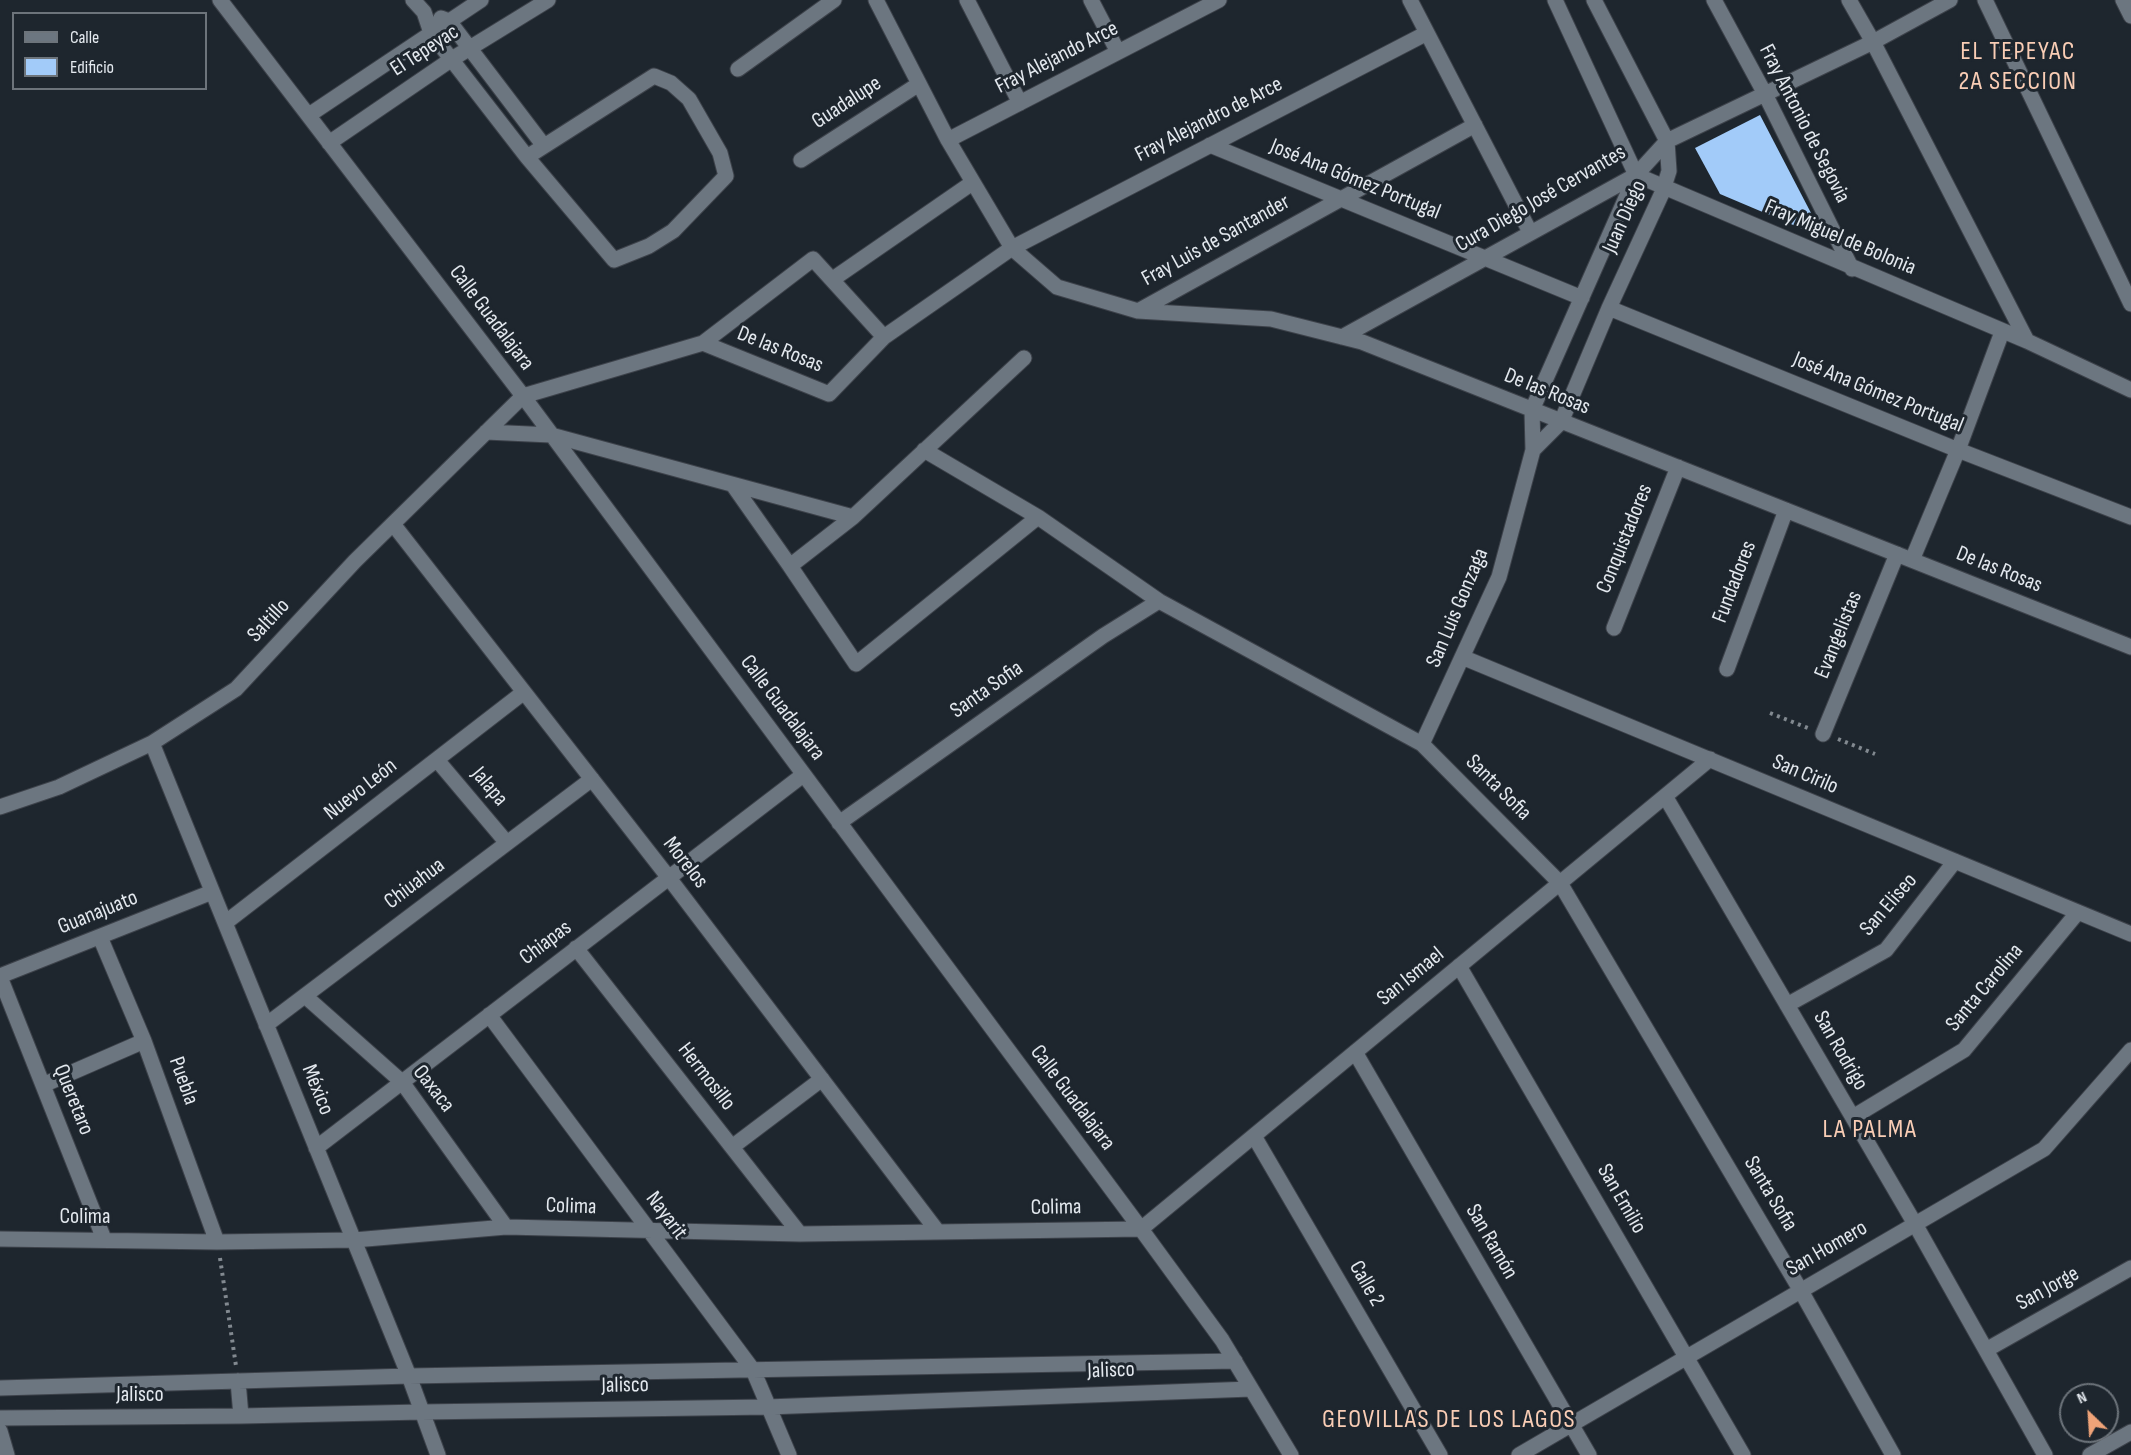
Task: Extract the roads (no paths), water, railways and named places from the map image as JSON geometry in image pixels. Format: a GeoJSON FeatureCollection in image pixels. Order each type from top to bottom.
{"type":"FeatureCollection","features":[{"type":"Feature","properties":{"kind":"street","name":"Calle Guadalajara"},"geometry":{"type":"LineString","coordinates":[[220,0],[523,396],[1141,1229],[1222,1340],[1291,1455]]}},
{"type":"Feature","properties":{"kind":"street"},"geometry":{"type":"LineString","coordinates":[[413,0],[424,12],[431,33],[527,157],[614,260],[649,246],[673,231],[726,176],[720,153],[689,99],[671,83],[654,76],[527,157]]}},
{"type":"Feature","properties":{"kind":"street","name":"El Tepeyac"},"geometry":{"type":"LineString","coordinates":[[309,115],[481,0]]}},
{"type":"Feature","properties":{"kind":"street","name":"El Tepeyac"},"geometry":{"type":"LineString","coordinates":[[329,142],[452,59],[548,0]]}},
{"type":"Feature","properties":{"kind":"street"},"geometry":{"type":"LineString","coordinates":[[738,69],[834,0]]}},
{"type":"Feature","properties":{"kind":"street","name":"De las Rosas"},"geometry":{"type":"LineString","coordinates":[[876,0],[948,140],[1012,248],[1057,287],[1138,311],[1271,319],[1362,342],[2131,647]]}},
{"type":"Feature","properties":{"kind":"street"},"geometry":{"type":"LineString","coordinates":[[967,0],[1020,103]]}},
{"type":"Feature","properties":{"kind":"street"},"geometry":{"type":"LineString","coordinates":[[1091,0],[1118,52]]}},
{"type":"Feature","properties":{"kind":"street","name":"Fray Alejando Arce"},"geometry":{"type":"LineString","coordinates":[[948,140],[1219,0]]}},
{"type":"Feature","properties":{"kind":"street"},"geometry":{"type":"LineString","coordinates":[[1410,0],[1530,232]]}},
{"type":"Feature","properties":{"kind":"street","name":"Juan Diego"},"geometry":{"type":"LineString","coordinates":[[1555,0],[1636,175]]}},
{"type":"Feature","properties":{"kind":"street","name":"Juan Diego"},"geometry":{"type":"LineString","coordinates":[[1561,422],[1669,171],[1667,141],[1594,0]]}},
{"type":"Feature","properties":{"kind":"street","name":"Fray Antonio de Segovia"},"geometry":{"type":"LineString","coordinates":[[1714,0],[1765,94],[1852,269]]}},
{"type":"Feature","properties":{"kind":"street"},"geometry":{"type":"LineString","coordinates":[[1849,0],[2026,341]]}},
{"type":"Feature","properties":{"kind":"street","name":"Cura Diego José Cervantes"},"geometry":{"type":"LineString","coordinates":[[1342,337],[1636,175],[1667,141],[1872,42],[1950,0]]}},
{"type":"Feature","properties":{"kind":"street"},"geometry":{"type":"LineString","coordinates":[[1985,0],[2131,304]]}},
{"type":"Feature","properties":{"kind":"street"},"geometry":{"type":"LineString","coordinates":[[2123,0],[2131,16]]}},
{"type":"Feature","properties":{"kind":"street"},"geometry":{"type":"LineString","coordinates":[[424,12],[449,21],[468,49],[544,146]]}},
{"type":"Feature","properties":{"kind":"street","name":"Fray Alejandro de Arce"},"geometry":{"type":"LineString","coordinates":[[884,337],[1012,248],[1427,33]]}},
{"type":"Feature","properties":{"kind":"street","name":"Guadalupe"},"geometry":{"type":"LineString","coordinates":[[801,160],[919,84]]}},
{"type":"Feature","properties":{"kind":"street","name":"Fray Luis de Santander"},"geometry":{"type":"LineString","coordinates":[[1138,311],[1475,125]]}},
{"type":"Feature","properties":{"kind":"street","name":"José Ana Gómez Portugal"},"geometry":{"type":"LineString","coordinates":[[1210,145],[1582,298]]}},
{"type":"Feature","properties":{"kind":"street","name":"Fray Miguel de Bolonia"},"geometry":{"type":"LineString","coordinates":[[1636,175],[1852,269],[2026,341],[2131,390]]}},
{"type":"Feature","properties":{"kind":"street","name":"San Luis Gonzaga"},"geometry":{"type":"LineString","coordinates":[[1422,744],[1499,578],[1533,450],[1532,410],[1636,175]]}},
{"type":"Feature","properties":{"kind":"street"},"geometry":{"type":"LineString","coordinates":[[833,279],[972,183]]}},
{"type":"Feature","properties":{"kind":"street","name":"De las Rosas"},"geometry":{"type":"LineString","coordinates":[[523,396],[703,343],[813,259],[884,337],[830,394],[703,343]]}},
{"type":"Feature","properties":{"kind":"street","name":"José Ana Gómez Portugal"},"geometry":{"type":"LineString","coordinates":[[1609,308],[1958,450],[2131,517]]}},
{"type":"Feature","properties":{"kind":"street"},"geometry":{"type":"LineString","coordinates":[[1912,561],[1958,450],[2002,332]]}},
{"type":"Feature","properties":{"kind":"street"},"geometry":{"type":"LineString","coordinates":[[790,566],[853,517],[1024,358]]}},
{"type":"Feature","properties":{"kind":"street","name":"Saltillo"},"geometry":{"type":"LineString","coordinates":[[0,807],[59,787],[152,743],[236,689],[355,561],[523,396]]}},
{"type":"Feature","properties":{"kind":"street"},"geometry":{"type":"LineString","coordinates":[[1533,450],[1561,422]]}},
{"type":"Feature","properties":{"kind":"street"},"geometry":{"type":"LineString","coordinates":[[486,432],[551,435],[853,517]]}},
{"type":"Feature","properties":{"kind":"street"},"geometry":{"type":"LineString","coordinates":[[924,450],[1038,517],[1159,601]]}},
{"type":"Feature","properties":{"kind":"street","name":"Conquistadores"},"geometry":{"type":"LineString","coordinates":[[1614,628],[1678,467]]}},
{"type":"Feature","properties":{"kind":"street"},"geometry":{"type":"LineString","coordinates":[[733,485],[856,664],[1038,517]]}},
{"type":"Feature","properties":{"kind":"street","name":"Fundadores"},"geometry":{"type":"LineString","coordinates":[[1726,669],[1786,510]]}},
{"type":"Feature","properties":{"kind":"street","name":"Morelos"},"geometry":{"type":"LineString","coordinates":[[393,524],[669,878],[938,1232]]}},
{"type":"Feature","properties":{"kind":"street","name":"Evangelistas"},"geometry":{"type":"LineString","coordinates":[[1823,734],[1897,554]]}},
{"type":"Feature","properties":{"kind":"street","name":"Santa Sofia"},"geometry":{"type":"LineString","coordinates":[[839,823],[1103,636],[1159,601],[1422,744],[1560,883],[1801,1291],[1893,1455]]}},
{"type":"Feature","properties":{"kind":"street","name":"San Cirilo"},"geometry":{"type":"LineString","coordinates":[[1462,657],[2131,934]]}},
{"type":"Feature","properties":{"kind":"street","name":"Nuevo León"},"geometry":{"type":"LineString","coordinates":[[225,923],[524,692]]}},
{"type":"Feature","properties":{"kind":"street","name":"México"},"geometry":{"type":"LineString","coordinates":[[152,743],[409,1376],[438,1455]]}},
{"type":"Feature","properties":{"kind":"street","name":"San Ismael"},"geometry":{"type":"LineString","coordinates":[[1141,1229],[1710,759]]}},
{"type":"Feature","properties":{"kind":"street","name":"Jalapa"},"geometry":{"type":"LineString","coordinates":[[436,760],[507,843]]}},
{"type":"Feature","properties":{"kind":"street","name":"Chiapas"},"geometry":{"type":"LineString","coordinates":[[316,1148],[803,774]]}},
{"type":"Feature","properties":{"kind":"street","name":"Chiuahua"},"geometry":{"type":"LineString","coordinates":[[266,1025],[592,779]]}},
{"type":"Feature","properties":{"kind":"street","name":"San Rodrigo"},"geometry":{"type":"LineString","coordinates":[[1665,796],[1915,1224],[2045,1455]]}},
{"type":"Feature","properties":{"kind":"street","name":"San Eliseo"},"geometry":{"type":"LineString","coordinates":[[1787,1005],[1886,950],[1955,861]]}},
{"type":"Feature","properties":{"kind":"street","name":"Guanajuato"},"geometry":{"type":"LineString","coordinates":[[0,977],[212,892]]}},
{"type":"Feature","properties":{"kind":"street","name":"Santa Carolina"},"geometry":{"type":"LineString","coordinates":[[1853,1117],[1964,1050],[2078,912]]}},
{"type":"Feature","properties":{"kind":"street","name":"Puebla"},"geometry":{"type":"LineString","coordinates":[[100,937],[144,1041],[217,1242]]}},
{"type":"Feature","properties":{"kind":"street","name":"Hermosillo"},"geometry":{"type":"LineString","coordinates":[[576,948],[800,1234]]}},
{"type":"Feature","properties":{"kind":"street","name":"San Emilio"},"geometry":{"type":"LineString","coordinates":[[1459,966],[1743,1455]]}},
{"type":"Feature","properties":{"kind":"street","name":"Queretaro"},"geometry":{"type":"LineString","coordinates":[[0,977],[104,1239]]}},
{"type":"Feature","properties":{"kind":"street","name":"Oaxaca"},"geometry":{"type":"LineString","coordinates":[[305,996],[402,1082],[506,1227]]}},
{"type":"Feature","properties":{"kind":"street","name":"Nayarit"},"geometry":{"type":"LineString","coordinates":[[489,1016],[753,1370],[789,1455]]}},
{"type":"Feature","properties":{"kind":"street"},"geometry":{"type":"LineString","coordinates":[[43,1085],[144,1041]]}},
{"type":"Feature","properties":{"kind":"street","name":"San Homero"},"geometry":{"type":"LineString","coordinates":[[1519,1455],[2044,1149],[2131,1050]]}},
{"type":"Feature","properties":{"kind":"street","name":"San Ramón"},"geometry":{"type":"LineString","coordinates":[[1354,1053],[1588,1455]]}},
{"type":"Feature","properties":{"kind":"street"},"geometry":{"type":"LineString","coordinates":[[732,1147],[822,1079]]}},
{"type":"Feature","properties":{"kind":"street","name":"Calle 2"},"geometry":{"type":"LineString","coordinates":[[1254,1136],[1440,1455]]}},
{"type":"Feature","properties":{"kind":"street","name":"Colima"},"geometry":{"type":"LineString","coordinates":[[0,1239],[217,1242],[354,1240],[506,1227],[800,1234],[1141,1229]]}},
{"type":"Feature","properties":{"kind":"street","name":"San Jorge"},"geometry":{"type":"LineString","coordinates":[[1986,1350],[2131,1268]]}},
{"type":"Feature","properties":{"kind":"street","name":"Jalisco"},"geometry":{"type":"LineString","coordinates":[[0,1388],[409,1376],[1235,1361]]}},
{"type":"Feature","properties":{"kind":"street"},"geometry":{"type":"LineString","coordinates":[[238,1381],[242,1416]]}},
{"type":"Feature","properties":{"kind":"street","name":"Jalisco"},"geometry":{"type":"LineString","coordinates":[[0,1418],[767,1407],[1251,1389]]}},
{"type":"Feature","properties":{"kind":"street"},"geometry":{"type":"LineString","coordinates":[[0,1431],[7,1455]]}},
{"type":"Feature","properties":{"kind":"street"},"geometry":{"type":"LineString","coordinates":[[2090,1455],[2131,1432]]}},
{"type":"Feature","properties":{"kind":"district","name":"EL TEPEYAC 2A SECCION"},"geometry":{"type":"Point","coordinates":[2018,67]}},
{"type":"Feature","properties":{"kind":"district","name":"LA PALMA"},"geometry":{"type":"Point","coordinates":[1870,1130]}},
{"type":"Feature","properties":{"kind":"district","name":"GEOVILLAS DE LOS LAGOS"},"geometry":{"type":"Point","coordinates":[1449,1420]}}]}
